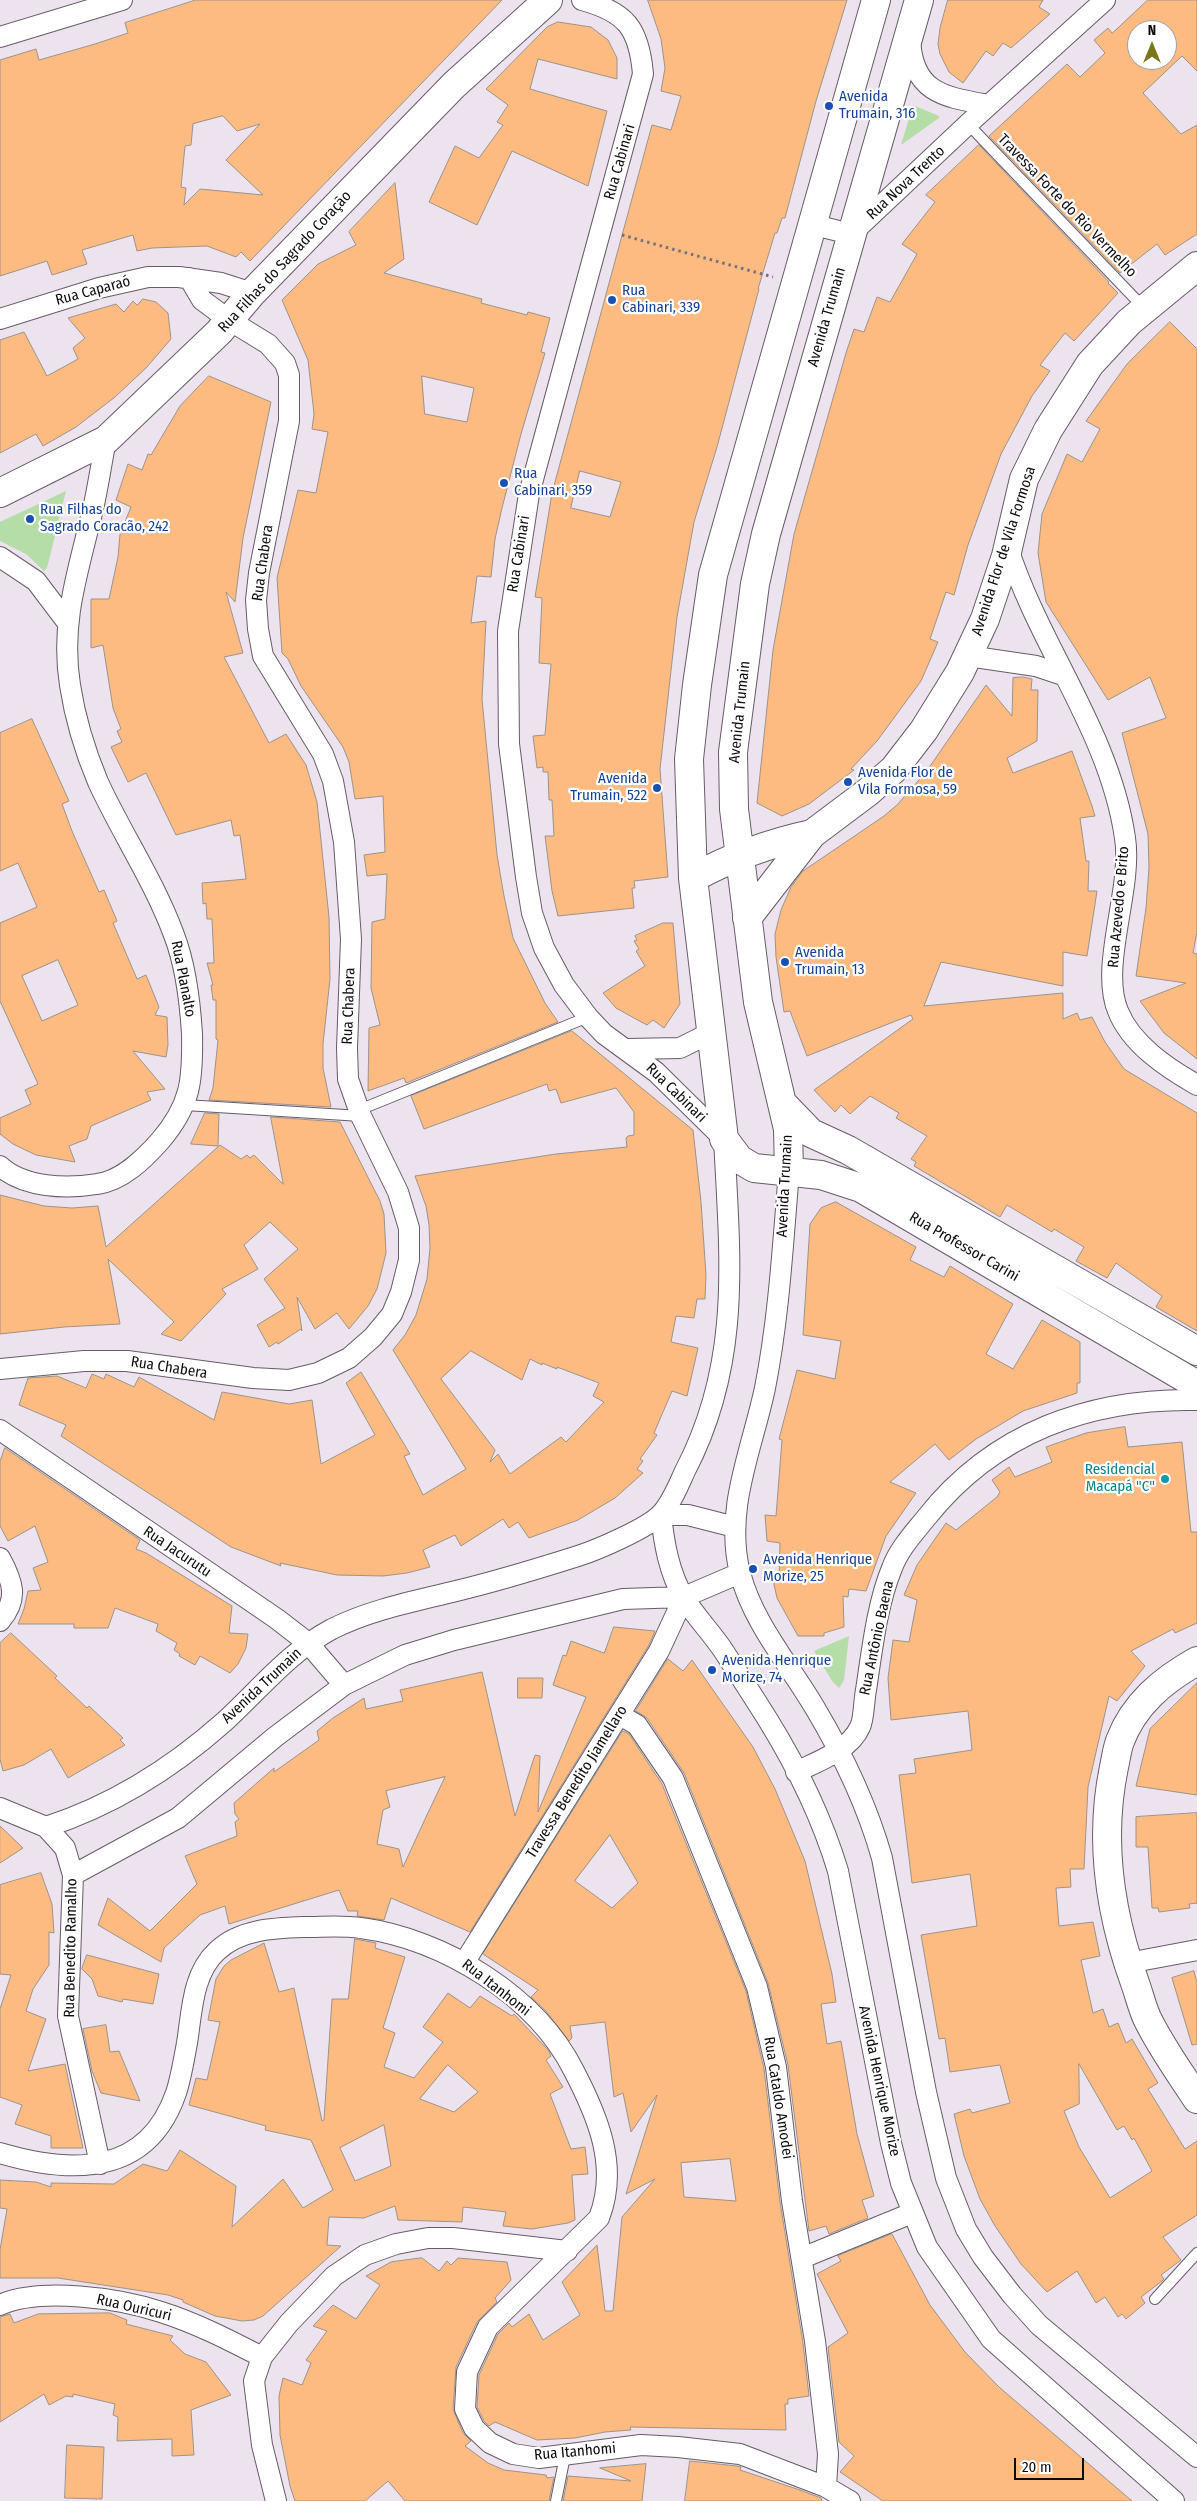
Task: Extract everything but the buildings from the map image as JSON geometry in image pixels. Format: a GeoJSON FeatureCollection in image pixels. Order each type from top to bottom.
{"type":"FeatureCollection","features":[{"type":"Feature","properties":{"kind":"main road","name":"Avenida Trumain"},"geometry":{"type":"LineString","coordinates":[[724,1139],[694,878],[689,759],[713,575],[876,0]]}},
{"type":"Feature","properties":{"kind":"main road","name":"Avenida Trumain"},"geometry":{"type":"LineString","coordinates":[[789,1171],[788,1129],[758,1002],[734,809],[733,752],[755,584],[766,534],[919,0]]}},
{"type":"Feature","properties":{"kind":"main road","name":"Rua Filhas do Sagrado Coração"},"geometry":{"type":"LineString","coordinates":[[0,493],[106,440],[229,320],[252,293],[454,85],[544,1]]}},
{"type":"Feature","properties":{"kind":"main road","name":"Avenida Flor de Vila Formosa"},"geometry":{"type":"LineString","coordinates":[[747,918],[812,834],[868,792],[894,769],[929,723],[968,656],[986,619],[1008,548],[1024,479],[1048,430],[1090,364],[1129,322],[1197,266]]}},
{"type":"Feature","properties":{"kind":"main road","name":"Avenida Flor de Vila Formosa"},"geometry":{"type":"LineString","coordinates":[[694,878],[739,855],[778,841],[812,834]]}},
{"type":"Feature","properties":{"kind":"main road","name":"Rua Professor Carini"},"geometry":{"type":"LineString","coordinates":[[783,1104],[811,1132],[848,1150],[1197,1350]]}},
{"type":"Feature","properties":{"kind":"main road","name":"Rua Professor Carini"},"geometry":{"type":"LineString","coordinates":[[724,1139],[739,1159],[754,1168],[820,1175],[861,1188],[1197,1385]]}},
{"type":"Feature","properties":{"kind":"main road"},"geometry":{"type":"LineString","coordinates":[[1197,1661],[1175,1673],[1152,1691],[1132,1718],[1119,1741],[1109,1790],[1107,1832],[1110,1891],[1120,1941],[1147,2018],[1197,2099]]}},
{"type":"Feature","properties":{"kind":"street"},"geometry":{"type":"LineString","coordinates":[[1,36],[122,0]]}},
{"type":"Feature","properties":{"kind":"street","name":"Rua Cabinari"},"geometry":{"type":"LineString","coordinates":[[582,0],[618,7],[632,30],[641,51],[643,74],[640,91],[600,229],[529,494],[508,631],[509,744],[532,913],[544,948],[564,985],[588,1017],[604,1034],[656,1072],[724,1139]]}},
{"type":"Feature","properties":{"kind":"street","name":"Rua Nova Trento"},"geometry":{"type":"LineString","coordinates":[[851,234],[968,124],[1105,0]]}},
{"type":"Feature","properties":{"kind":"street"},"geometry":{"type":"LineString","coordinates":[[910,33],[910,49],[915,69],[928,87],[942,96],[989,105]]}},
{"type":"Feature","properties":{"kind":"street"},"geometry":{"type":"LineString","coordinates":[[814,224],[851,234]]}},
{"type":"Feature","properties":{"kind":"street","name":"Rua Caparaó"},"geometry":{"type":"LineString","coordinates":[[0,318],[100,288],[164,276],[222,283],[252,293]]}},
{"type":"Feature","properties":{"kind":"street"},"geometry":{"type":"LineString","coordinates":[[188,278],[202,300],[229,320]]}},
{"type":"Feature","properties":{"kind":"street","name":"Rua Chabera"},"geometry":{"type":"LineString","coordinates":[[0,1369],[84,1361],[127,1361],[213,1374],[290,1380],[318,1373],[348,1358],[373,1337],[392,1314],[402,1292],[409,1260],[409,1228],[398,1192],[360,1113],[348,1078],[347,1048],[351,939],[344,842],[333,781],[324,754],[263,656],[258,629],[256,600],[259,573],[290,421],[290,375],[285,363],[268,344],[229,320]]}},
{"type":"Feature","properties":{"kind":"street","name":"Rua Planalto"},"geometry":{"type":"LineString","coordinates":[[0,1166],[5,1171],[33,1182],[65,1188],[100,1184],[119,1176],[144,1158],[180,1117],[189,1092],[192,1048],[190,1002],[175,936],[154,889],[99,782],[81,736],[70,685],[66,641],[67,622],[106,440]]}},
{"type":"Feature","properties":{"kind":"street","name":"Rua Azevedo e Brito"},"geometry":{"type":"LineString","coordinates":[[1008,548],[1029,605],[1101,748],[1118,804],[1126,840],[1124,879],[1112,986],[1118,1011],[1129,1031],[1148,1052],[1197,1085]]}},
{"type":"Feature","properties":{"kind":"street"},"geometry":{"type":"LineString","coordinates":[[0,557],[36,581],[67,622]]}},
{"type":"Feature","properties":{"kind":"street"},"geometry":{"type":"LineString","coordinates":[[968,656],[1036,666],[1064,675]]}},
{"type":"Feature","properties":{"kind":"street","name":"Rua Cabinari"},"geometry":{"type":"LineString","coordinates":[[628,1050],[680,1048],[712,1032]]}},
{"type":"Feature","properties":{"kind":"street","name":"Avenida Trumain"},"geometry":{"type":"LineString","coordinates":[[46,1827],[86,1814],[127,1792],[172,1764],[224,1722],[286,1661],[308,1643],[333,1629],[382,1608],[454,1592],[580,1556],[626,1536],[661,1514],[698,1448],[718,1392],[727,1338],[730,1251],[724,1139]]}},
{"type":"Feature","properties":{"kind":"street","name":"Avenida Trumain"},"geometry":{"type":"LineString","coordinates":[[740,1573],[736,1550],[735,1526],[737,1498],[765,1388],[777,1296],[789,1171]]}},
{"type":"Feature","properties":{"kind":"street","name":"Rua Antônio Baena"},"geometry":{"type":"LineString","coordinates":[[796,1772],[839,1751],[861,1727],[874,1644],[892,1567],[908,1541],[934,1508],[968,1473],[1008,1445],[1049,1423],[1094,1410],[1164,1400],[1197,1400]]}},
{"type":"Feature","properties":{"kind":"street","name":"Rua Jacurutu"},"geometry":{"type":"LineString","coordinates":[[0,1430],[277,1619],[308,1643],[344,1684]]}},
{"type":"Feature","properties":{"kind":"street"},"geometry":{"type":"LineString","coordinates":[[684,1597],[671,1567],[663,1539],[661,1514],[688,1514],[735,1526]]}},
{"type":"Feature","properties":{"kind":"street"},"geometry":{"type":"LineString","coordinates":[[0,1558],[11,1578],[13,1594],[8,1612],[0,1621]]}},
{"type":"Feature","properties":{"kind":"street"},"geometry":{"type":"LineString","coordinates":[[73,1875],[178,1818],[275,1737],[344,1684],[405,1655],[454,1640],[623,1599],[684,1597],[740,1573],[750,1602],[815,1708],[855,1781],[874,1830],[882,1858],[926,2092],[946,2178],[966,2229],[983,2257],[1012,2295],[1039,2325],[1197,2457]]}},
{"type":"Feature","properties":{"kind":"street","name":"Travessa Benedito Jiamellaro"},"geometry":{"type":"LineString","coordinates":[[464,1963],[660,1651],[684,1597]]}},
{"type":"Feature","properties":{"kind":"street","name":"Avenida Henrique Morize"},"geometry":{"type":"LineString","coordinates":[[684,1597],[722,1649],[769,1722],[819,1814],[838,1871],[889,2133],[901,2183],[927,2247],[991,2339],[1174,2501]]}},
{"type":"Feature","properties":{"kind":"street","name":"Rua Cataldo Amodei"},"geometry":{"type":"LineString","coordinates":[[620,1715],[637,1725],[673,1778],[757,1987],[776,2067],[792,2201],[815,2341],[828,2454],[826,2487]]}},
{"type":"Feature","properties":{"kind":"street"},"geometry":{"type":"LineString","coordinates":[[0,1808],[46,1827]]}},
{"type":"Feature","properties":{"kind":"street","name":"Rua Benedito Ramalho"},"geometry":{"type":"LineString","coordinates":[[46,1827],[65,1848],[73,1875],[68,2016],[100,2164]]}},
{"type":"Feature","properties":{"kind":"street","name":"Rua Itanhomi"},"geometry":{"type":"LineString","coordinates":[[0,2153],[29,2162],[79,2167],[106,2164],[134,2150],[158,2127],[176,2094],[194,1997],[203,1970],[215,1953],[232,1938],[283,1928],[359,1928],[396,1935],[430,1945],[464,1963],[525,2007],[541,2025],[569,2060],[591,2104],[602,2137],[607,2164],[606,2199],[599,2218],[488,2327],[467,2372],[464,2388],[465,2408],[474,2428],[490,2443],[513,2454],[538,2458],[640,2445],[731,2453],[783,2469],[826,2487],[850,2501]]}},
{"type":"Feature","properties":{"kind":"street"},"geometry":{"type":"LineString","coordinates":[[1128,1963],[1197,1950]]}},
{"type":"Feature","properties":{"kind":"street"},"geometry":{"type":"LineString","coordinates":[[802,2258],[912,2213]]}},
{"type":"Feature","properties":{"kind":"street"},"geometry":{"type":"LineString","coordinates":[[276,2501],[262,2445],[254,2381],[262,2357],[289,2323],[334,2276],[365,2255],[428,2238],[453,2238],[567,2250]]}},
{"type":"Feature","properties":{"kind":"street","name":"Rua Ouricuri"},"geometry":{"type":"LineString","coordinates":[[0,2305],[33,2295],[60,2295],[126,2304],[160,2311],[223,2337],[262,2357]]}},
{"type":"Feature","properties":{"kind":"lane","name":"Travessa Forte do Rio Vermelho"},"geometry":{"type":"LineString","coordinates":[[968,124],[1144,309]]}},
{"type":"Feature","properties":{"kind":"lane"},"geometry":{"type":"LineString","coordinates":[[185,1105],[360,1113],[588,1017]]}},
{"type":"Feature","properties":{"kind":"lane"},"geometry":{"type":"LineString","coordinates":[[1156,2299],[1197,2253]]}},
{"type":"Feature","properties":{"kind":"lane"},"geometry":{"type":"LineString","coordinates":[[556,2501],[565,2456]]}},
{"type":"Feature","properties":{"kind":"path"},"geometry":{"type":"LineString","coordinates":[[600,229],[773,277]]}},
{"type":"Feature","properties":{"kind":"green space"},"geometry":{"type":"Polygon","coordinates":[[[913,105],[939,116],[939,118],[901,145],[913,105]]]}},
{"type":"Feature","properties":{"kind":"green space"},"geometry":{"type":"Polygon","coordinates":[[[66,491],[47,568],[44,571],[26,554],[0,541],[0,522],[66,491]]]}},
{"type":"Feature","properties":{"kind":"green space"},"geometry":{"type":"Polygon","coordinates":[[[849,1636],[844,1680],[839,1688],[832,1681],[814,1651],[849,1636]]]}},
{"type":"Feature","properties":{"kind":"place","name":"Avenida Trumain, 316"},"geometry":{"type":"Point","coordinates":[829,106]}},
{"type":"Feature","properties":{"kind":"place","name":"Rua Cabinari, 339"},"geometry":{"type":"Point","coordinates":[612,300]}},
{"type":"Feature","properties":{"kind":"place","name":"Rua Cabinari, 359"},"geometry":{"type":"Point","coordinates":[504,483]}},
{"type":"Feature","properties":{"kind":"place","name":"Rua Filhas do Sagrado Coracão, 242"},"geometry":{"type":"Point","coordinates":[30,519]}},
{"type":"Feature","properties":{"kind":"place","name":"Avenida Flor de Vila Formosa, 59"},"geometry":{"type":"Point","coordinates":[848,782]}},
{"type":"Feature","properties":{"kind":"place","name":"Avenida Trumain, 522"},"geometry":{"type":"Point","coordinates":[657,788]}},
{"type":"Feature","properties":{"kind":"place","name":"Avenida Trumain, 13"},"geometry":{"type":"Point","coordinates":[785,962]}},
{"type":"Feature","properties":{"kind":"place","name":"Residencial Macapá \"C\""},"geometry":{"type":"Point","coordinates":[1165,1479]}},
{"type":"Feature","properties":{"kind":"place","name":"Avenida Henrique Morize, 25"},"geometry":{"type":"Point","coordinates":[753,1569]}},
{"type":"Feature","properties":{"kind":"place","name":"Avenida Henrique Morize, 74"},"geometry":{"type":"Point","coordinates":[712,1670]}}]}
